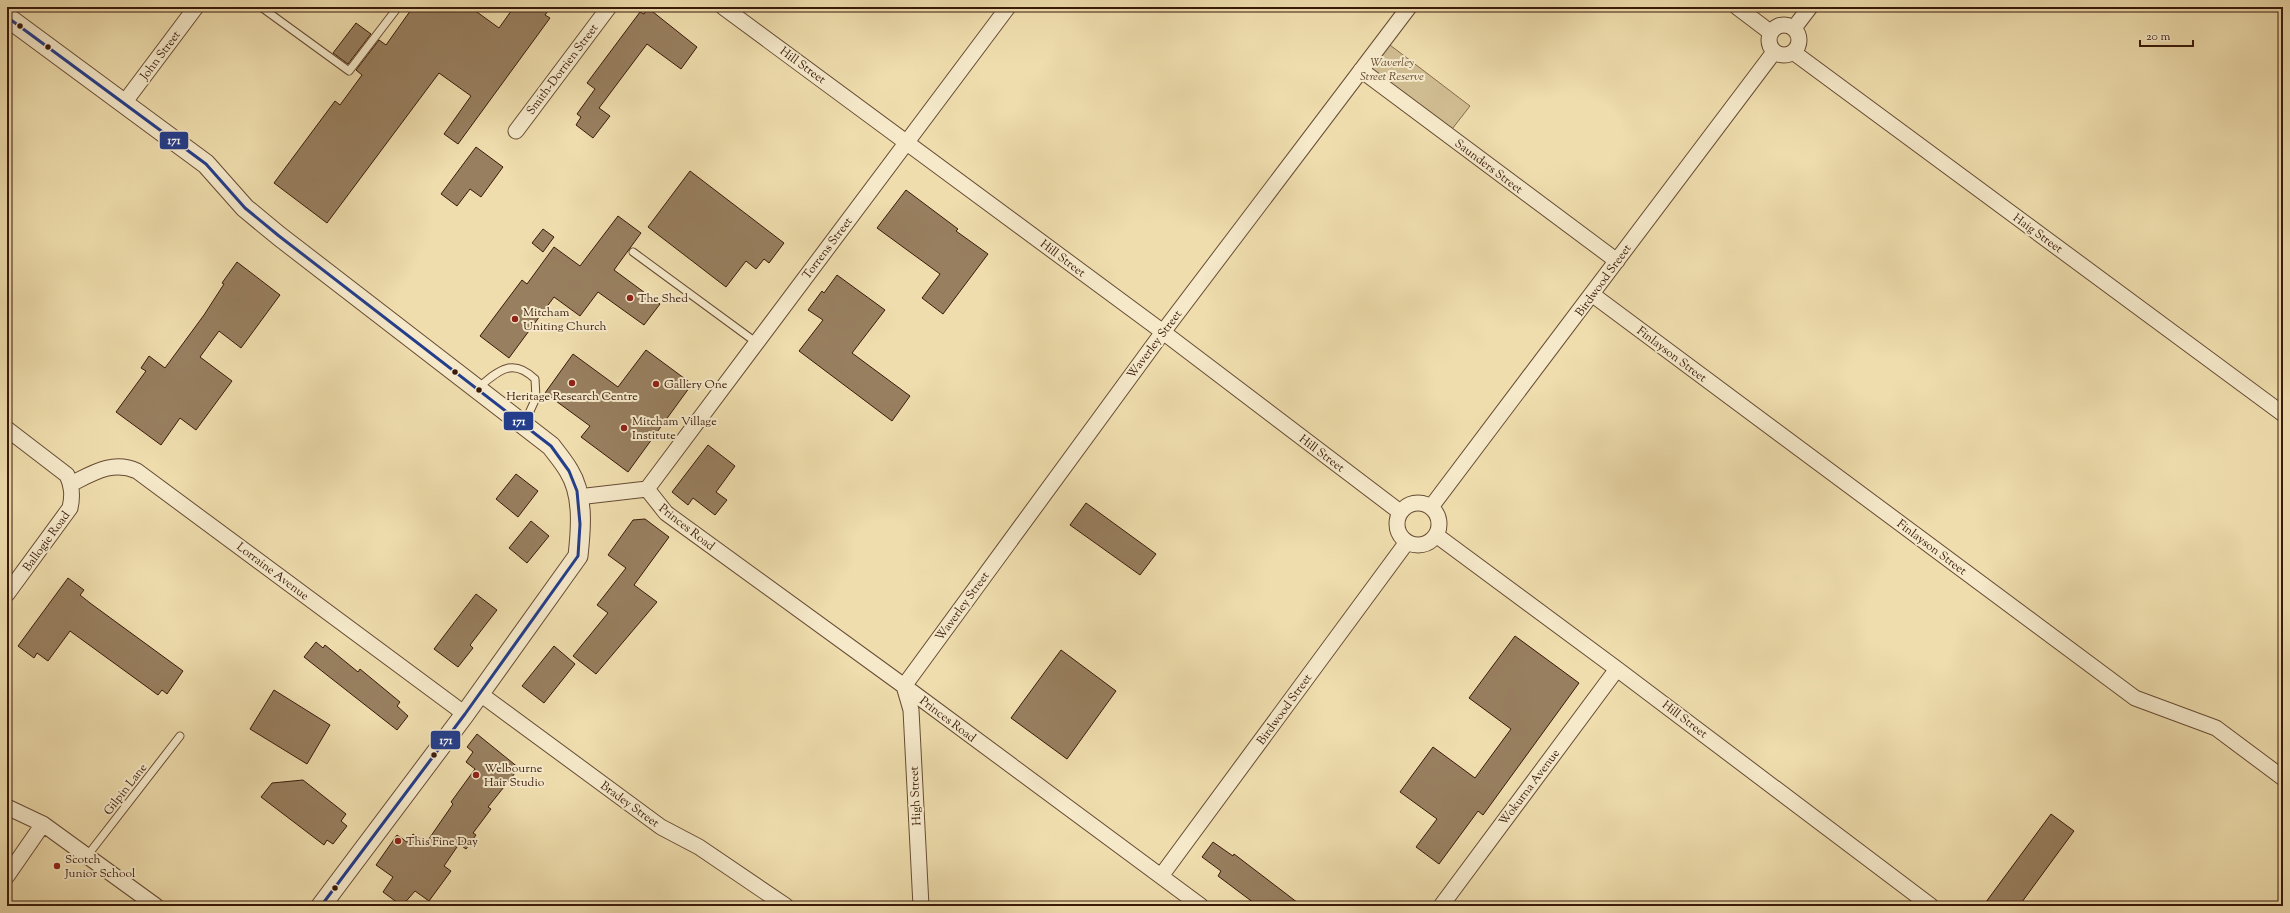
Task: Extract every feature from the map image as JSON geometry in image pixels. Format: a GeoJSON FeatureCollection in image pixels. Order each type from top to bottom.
{"type":"FeatureCollection","features":[{"type":"Feature","properties":{"kind":"street","name":"John Street"},"geometry":{"type":"LineString","coordinates":[[124,103],[196,7]]}},
{"type":"Feature","properties":{"kind":"street","name":"Smith-Dorrien Street"},"geometry":{"type":"LineString","coordinates":[[516,130],[609,7]]}},
{"type":"Feature","properties":{"kind":"street","name":"Hill Street"},"geometry":{"type":"LineString","coordinates":[[723,7],[1163,332],[1400,512]]}},
{"type":"Feature","properties":{"kind":"street","name":"Torrens Street"},"geometry":{"type":"LineString","coordinates":[[647,489],[1008,7]]}},
{"type":"Feature","properties":{"kind":"street","name":"Waverley Street"},"geometry":{"type":"LineString","coordinates":[[904,686],[1163,332],[1409,7]]}},
{"type":"Feature","properties":{"kind":"street"},"geometry":{"type":"LineString","coordinates":[[1737,7],[1770,32]]}},
{"type":"Feature","properties":{"kind":"street"},"geometry":{"type":"LineString","coordinates":[[1794,28],[1810,7]]}},
{"type":"Feature","properties":{"kind":"street"},"geometry":{"type":"LineString","coordinates":[[7,17],[206,164],[245,208],[290,246],[524,424],[551,446],[570,472],[578,497],[582,527],[578,556],[465,714],[321,906]]}},
{"type":"Feature","properties":{"kind":"street"},"geometry":{"type":"LineString","coordinates":[[1780,25],[1794,28],[1799,42],[1793,52],[1783,55],[1774,52],[1769,42],[1770,32],[1780,25]]}},
{"type":"Feature","properties":{"kind":"street","name":"Birdwood Sreeet"},"geometry":{"type":"LineString","coordinates":[[1431,507],[1593,295],[1774,52]]}},
{"type":"Feature","properties":{"kind":"street","name":"Haig Street"},"geometry":{"type":"LineString","coordinates":[[1793,52],[2283,414]]}},
{"type":"Feature","properties":{"kind":"street","name":"Saunders Street"},"geometry":{"type":"LineString","coordinates":[[1361,70],[1617,261]]}},
{"type":"Feature","properties":{"kind":"street","name":"Finlayson Street"},"geometry":{"type":"LineString","coordinates":[[1593,295],[2135,698],[2180,716],[2216,728],[2283,778]]}},
{"type":"Feature","properties":{"kind":"street"},"geometry":{"type":"LineString","coordinates":[[7,429],[67,475],[71,484]]}},
{"type":"Feature","properties":{"kind":"street","name":"Lorraine Avenue"},"geometry":{"type":"LineString","coordinates":[[71,484],[96,472],[115,466],[126,466],[137,471],[465,714]]}},
{"type":"Feature","properties":{"kind":"street","name":"Ballogie Road"},"geometry":{"type":"LineString","coordinates":[[7,594],[70,508],[73,497],[71,484]]}},
{"type":"Feature","properties":{"kind":"street"},"geometry":{"type":"LineString","coordinates":[[578,497],[647,489]]}},
{"type":"Feature","properties":{"kind":"street","name":"Princes Road"},"geometry":{"type":"LineString","coordinates":[[647,489],[666,513],[904,686],[1201,906]]}},
{"type":"Feature","properties":{"kind":"street"},"geometry":{"type":"LineString","coordinates":[[1420,503],[1431,507],[1438,516],[1439,524],[1436,535],[1426,543],[1416,545],[1407,542],[1399,533],[1397,523],[1400,512],[1411,504],[1420,503]]}},
{"type":"Feature","properties":{"kind":"street","name":"Hill Street"},"geometry":{"type":"LineString","coordinates":[[1436,535],[1617,669],[1931,906]]}},
{"type":"Feature","properties":{"kind":"street","name":"Birdwood Street"},"geometry":{"type":"LineString","coordinates":[[1161,876],[1407,542]]}},
{"type":"Feature","properties":{"kind":"street","name":"Wokurna Avenue"},"geometry":{"type":"LineString","coordinates":[[1441,906],[1617,669]]}},
{"type":"Feature","properties":{"kind":"street","name":"High Street"},"geometry":{"type":"LineString","coordinates":[[904,686],[911,710],[921,906]]}},
{"type":"Feature","properties":{"kind":"street","name":"Bradey Street"},"geometry":{"type":"LineString","coordinates":[[480,693],[661,827],[699,847],[786,906]]}},
{"type":"Feature","properties":{"kind":"street"},"geometry":{"type":"LineString","coordinates":[[7,807],[43,824],[156,906]]}},
{"type":"Feature","properties":{"kind":"street"},"geometry":{"type":"LineString","coordinates":[[7,876],[43,824]]}},
{"type":"Feature","properties":{"kind":"lane"},"geometry":{"type":"LineString","coordinates":[[261,7],[349,71],[398,7]]}},
{"type":"Feature","properties":{"kind":"lane"},"geometry":{"type":"LineString","coordinates":[[633,252],[757,343]]}},
{"type":"Feature","properties":{"kind":"lane"},"geometry":{"type":"LineString","coordinates":[[478,389],[498,371],[512,367],[522,368],[528,372],[535,379],[536,398],[524,424]]}},
{"type":"Feature","properties":{"kind":"lane","name":"Gilpin Lane"},"geometry":{"type":"LineString","coordinates":[[87,856],[180,736]]}},
{"type":"Feature","properties":{"kind":"green space","name":"Waverley Street Reserve"},"geometry":{"type":"Polygon","coordinates":[[[1386,42],[1470,106],[1449,133],[1365,70],[1386,42]]]}},
{"type":"Feature","properties":{"kind":"building"},"geometry":{"type":"Polygon","coordinates":[[[413,7],[470,7],[499,28],[514,7],[551,7],[545,15],[550,18],[458,144],[444,134],[471,96],[439,73],[327,223],[274,183],[335,101],[340,105],[362,75],[356,70],[379,40],[386,45],[413,7]]]}},
{"type":"Feature","properties":{"kind":"building"},"geometry":{"type":"Polygon","coordinates":[[[648,8],[697,47],[681,69],[647,44],[599,108],[610,116],[593,138],[576,125],[581,117],[577,114],[595,89],[587,83],[640,12],[644,14],[648,8]]]}},
{"type":"Feature","properties":{"kind":"building"},"geometry":{"type":"Polygon","coordinates":[[[356,23],[371,34],[348,64],[333,53],[356,23]]]}},
{"type":"Feature","properties":{"kind":"building"},"geometry":{"type":"Polygon","coordinates":[[[476,147],[503,167],[481,197],[470,189],[457,206],[441,194],[476,147]]]}},
{"type":"Feature","properties":{"kind":"building"},"geometry":{"type":"Polygon","coordinates":[[[690,171],[784,243],[769,263],[764,259],[756,269],[746,261],[726,287],[648,227],[690,171]]]}},
{"type":"Feature","properties":{"kind":"building"},"geometry":{"type":"Polygon","coordinates":[[[906,190],[958,229],[956,231],[988,254],[943,314],[922,298],[940,274],[877,228],[906,190]]]}},
{"type":"Feature","properties":{"kind":"building"},"geometry":{"type":"Polygon","coordinates":[[[618,216],[641,233],[614,270],[660,304],[644,325],[598,292],[580,316],[554,297],[509,358],[480,336],[522,280],[527,284],[554,247],[580,266],[618,216]]]}},
{"type":"Feature","properties":{"kind":"building"},"geometry":{"type":"Polygon","coordinates":[[[543,229],[554,237],[543,252],[532,243],[543,229]]]}},
{"type":"Feature","properties":{"kind":"building"},"geometry":{"type":"Polygon","coordinates":[[[237,262],[280,295],[241,348],[219,331],[200,357],[232,381],[196,430],[180,418],[161,445],[116,412],[146,371],[141,368],[149,356],[165,368],[204,315],[224,284],[222,283],[237,262]]]}},
{"type":"Feature","properties":{"kind":"building"},"geometry":{"type":"Polygon","coordinates":[[[837,275],[885,310],[852,353],[910,396],[892,421],[799,351],[823,320],[808,310],[822,291],[824,293],[837,275]]]}},
{"type":"Feature","properties":{"kind":"building"},"geometry":{"type":"Polygon","coordinates":[[[646,350],[692,384],[628,472],[581,437],[590,426],[545,393],[573,354],[618,387],[646,350]]]}},
{"type":"Feature","properties":{"kind":"building"},"geometry":{"type":"Polygon","coordinates":[[[708,445],[735,466],[716,492],[727,500],[715,515],[693,498],[688,505],[672,492],[708,445]]]}},
{"type":"Feature","properties":{"kind":"building"},"geometry":{"type":"Polygon","coordinates":[[[516,474],[538,491],[518,517],[496,499],[516,474]]]}},
{"type":"Feature","properties":{"kind":"building"},"geometry":{"type":"Polygon","coordinates":[[[1086,503],[1156,554],[1140,575],[1070,525],[1086,503]]]}},
{"type":"Feature","properties":{"kind":"building"},"geometry":{"type":"Polygon","coordinates":[[[645,519],[669,537],[634,585],[657,602],[596,674],[573,656],[608,613],[597,605],[626,568],[608,555],[633,520],[645,519]]]}},
{"type":"Feature","properties":{"kind":"building"},"geometry":{"type":"Polygon","coordinates":[[[531,521],[549,536],[527,563],[509,548],[531,521]]]}},
{"type":"Feature","properties":{"kind":"building"},"geometry":{"type":"Polygon","coordinates":[[[68,578],[84,590],[80,595],[183,671],[167,694],[162,690],[158,695],[70,631],[48,661],[37,653],[34,658],[18,646],[68,578]]]}},
{"type":"Feature","properties":{"kind":"building"},"geometry":{"type":"Polygon","coordinates":[[[476,594],[497,610],[470,645],[473,648],[458,667],[434,649],[476,594]]]}},
{"type":"Feature","properties":{"kind":"building"},"geometry":{"type":"Polygon","coordinates":[[[1515,636],[1579,683],[1483,815],[1478,811],[1439,864],[1416,847],[1437,819],[1400,792],[1433,747],[1475,778],[1511,729],[1469,698],[1515,636]]]}},
{"type":"Feature","properties":{"kind":"building"},"geometry":{"type":"Polygon","coordinates":[[[316,642],[323,648],[325,645],[358,672],[360,669],[400,702],[397,706],[408,716],[397,730],[304,657],[316,642]]]}},
{"type":"Feature","properties":{"kind":"building"},"geometry":{"type":"Polygon","coordinates":[[[554,646],[575,664],[544,703],[522,686],[554,646]]]}},
{"type":"Feature","properties":{"kind":"building"},"geometry":{"type":"Polygon","coordinates":[[[1061,650],[1116,691],[1067,759],[1011,718],[1061,650]]]}},
{"type":"Feature","properties":{"kind":"building"},"geometry":{"type":"Polygon","coordinates":[[[274,690],[330,725],[307,764],[250,729],[274,690]]]}},
{"type":"Feature","properties":{"kind":"building"},"geometry":{"type":"Polygon","coordinates":[[[477,734],[519,768],[488,807],[491,809],[473,833],[476,835],[466,849],[459,844],[444,866],[451,871],[429,901],[415,891],[402,906],[383,892],[393,877],[376,865],[397,835],[407,842],[413,834],[426,843],[453,804],[451,802],[475,769],[466,762],[473,752],[467,747],[477,734]]]}},
{"type":"Feature","properties":{"kind":"building"},"geometry":{"type":"Polygon","coordinates":[[[303,780],[346,814],[341,821],[347,826],[333,844],[327,840],[324,845],[261,797],[272,783],[303,780]]]}},
{"type":"Feature","properties":{"kind":"building"},"geometry":{"type":"Polygon","coordinates":[[[2051,814],[2074,831],[2019,906],[1983,906],[2051,814]]]}},
{"type":"Feature","properties":{"kind":"building"},"geometry":{"type":"Polygon","coordinates":[[[1213,842],[1233,856],[1234,854],[1302,906],[1258,906],[1218,876],[1221,871],[1202,857],[1213,842]]]}},
{"type":"Feature","properties":{"kind":"transit line","name":"171"},"geometry":{"type":"LineString","coordinates":[[7,17],[206,164],[245,208],[279,236],[551,446],[569,471],[577,491],[580,524],[578,556],[465,714],[321,906]]}},
{"type":"Feature","properties":{"kind":"place","name":"The Shed"},"geometry":{"type":"Point","coordinates":[630,298]}},
{"type":"Feature","properties":{"kind":"place","name":"Mitcham Uniting Church"},"geometry":{"type":"Point","coordinates":[515,319]}},
{"type":"Feature","properties":{"kind":"place","name":"Heritage Research Centre"},"geometry":{"type":"Point","coordinates":[572,383]}},
{"type":"Feature","properties":{"kind":"place","name":"Gallery One"},"geometry":{"type":"Point","coordinates":[656,384]}},
{"type":"Feature","properties":{"kind":"place","name":"Mitcham Village Institute"},"geometry":{"type":"Point","coordinates":[624,428]}},
{"type":"Feature","properties":{"kind":"place","name":"Welbourne Hair Studio"},"geometry":{"type":"Point","coordinates":[476,775]}},
{"type":"Feature","properties":{"kind":"place","name":"This Fine Day"},"geometry":{"type":"Point","coordinates":[398,841]}},
{"type":"Feature","properties":{"kind":"place","name":"Scotch Junior School"},"geometry":{"type":"Point","coordinates":[57,866]}}]}
